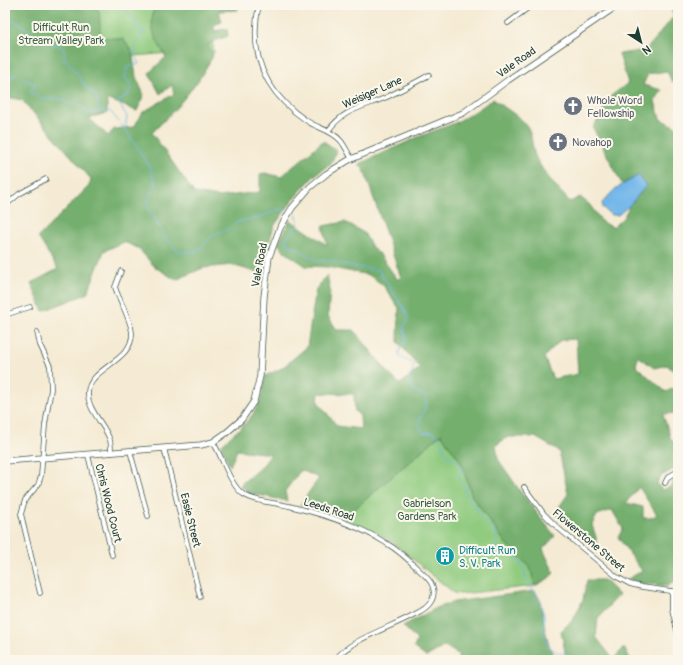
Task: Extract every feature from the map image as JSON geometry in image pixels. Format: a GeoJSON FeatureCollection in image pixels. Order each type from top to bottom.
{"type":"FeatureCollection","features":[{"type":"Feature","properties":{"kind":"main road","name":"Vale Road"},"geometry":{"type":"LineString","coordinates":[[5,461],[201,445],[212,442],[226,433],[242,419],[251,407],[257,394],[261,370],[264,297],[271,248],[280,228],[292,208],[310,187],[333,169],[352,159],[463,113],[615,6]]}},
{"type":"Feature","properties":{"kind":"street"},"geometry":{"type":"LineString","coordinates":[[259,5],[256,23],[256,43],[264,76],[272,88],[290,107],[307,121],[328,131],[342,142],[352,159]]}},
{"type":"Feature","properties":{"kind":"street"},"geometry":{"type":"LineString","coordinates":[[508,23],[532,5]]}},
{"type":"Feature","properties":{"kind":"street","name":"Weisiger Lane"},"geometry":{"type":"LineString","coordinates":[[328,131],[336,120],[344,115],[386,97],[429,75]]}},
{"type":"Feature","properties":{"kind":"street"},"geometry":{"type":"LineString","coordinates":[[5,206],[19,194],[46,179]]}},
{"type":"Feature","properties":{"kind":"street"},"geometry":{"type":"LineString","coordinates":[[111,453],[110,440],[90,406],[88,393],[92,382],[122,355],[131,338],[130,326],[115,287],[121,271]]}},
{"type":"Feature","properties":{"kind":"street"},"geometry":{"type":"LineString","coordinates":[[5,315],[30,307]]}},
{"type":"Feature","properties":{"kind":"street"},"geometry":{"type":"LineString","coordinates":[[37,332],[40,345],[50,366],[52,381],[45,426],[40,480],[25,500],[21,514],[40,593]]}},
{"type":"Feature","properties":{"kind":"street","name":"Leeds Road"},"geometry":{"type":"LineString","coordinates":[[212,442],[236,486],[243,494],[252,498],[288,506],[329,518],[357,528],[381,540],[407,559],[431,581],[434,593],[430,603],[423,610],[352,644],[335,660]]}},
{"type":"Feature","properties":{"kind":"street","name":"Easie Street"},"geometry":{"type":"LineString","coordinates":[[164,448],[200,597]]}},
{"type":"Feature","properties":{"kind":"street"},"geometry":{"type":"LineString","coordinates":[[130,451],[148,516]]}},
{"type":"Feature","properties":{"kind":"street","name":"Chris Wood Court"},"geometry":{"type":"LineString","coordinates":[[88,455],[112,555]]}},
{"type":"Feature","properties":{"kind":"street"},"geometry":{"type":"LineString","coordinates":[[665,483],[668,477],[678,471]]}},
{"type":"Feature","properties":{"kind":"street","name":"Flowerstone Street"},"geometry":{"type":"LineString","coordinates":[[524,487],[544,514],[554,524],[617,577],[630,584],[642,587],[678,592]]}},
{"type":"Feature","properties":{"kind":"street"},"geometry":{"type":"LineString","coordinates":[[672,591],[672,609],[678,634]]}},
{"type":"Feature","properties":{"kind":"green space"},"geometry":{"type":"Polygon","coordinates":[[[5,5],[87,5],[99,10],[101,37],[123,39],[132,51],[136,77],[144,95],[137,111],[107,99],[107,113],[89,118],[108,136],[114,129],[134,127],[143,112],[174,94],[172,85],[160,94],[149,73],[166,57],[153,32],[152,20],[155,5],[236,5],[238,10],[219,11],[222,22],[214,25],[214,31],[227,29],[228,36],[208,45],[213,56],[198,81],[177,107],[152,133],[194,193],[219,197],[260,192],[260,174],[265,173],[281,177],[323,141],[337,150],[331,163],[314,176],[295,197],[274,226],[259,273],[232,265],[203,268],[176,280],[155,267],[138,248],[124,242],[104,251],[87,294],[43,311],[31,283],[58,269],[38,237],[89,186],[91,179],[22,100],[5,97],[5,5]]]}},
{"type":"Feature","properties":{"kind":"green space","name":"Difficult Run Stream Valley Park"},"geometry":{"type":"Polygon","coordinates":[[[27,5],[211,5],[211,30],[214,53],[171,53],[46,63],[27,5]]]}},
{"type":"Feature","properties":{"kind":"green space"},"geometry":{"type":"Polygon","coordinates":[[[670,5],[678,5],[678,48],[676,49],[678,50],[678,80],[672,82],[667,71],[648,74],[643,85],[662,90],[655,101],[660,119],[678,128],[678,375],[667,365],[654,368],[638,356],[636,366],[666,392],[678,386],[678,413],[663,414],[671,440],[678,443],[678,467],[661,476],[657,483],[662,490],[670,487],[674,479],[678,478],[678,560],[675,561],[678,578],[668,586],[639,583],[628,579],[642,571],[618,537],[623,529],[612,510],[597,515],[592,525],[596,537],[596,546],[555,513],[568,494],[559,451],[535,437],[508,437],[496,445],[498,459],[520,491],[555,536],[543,549],[554,573],[549,578],[535,586],[530,567],[507,545],[472,496],[461,462],[441,434],[343,519],[300,505],[319,478],[301,470],[285,491],[287,501],[249,493],[240,485],[263,465],[271,454],[237,450],[230,466],[221,445],[252,416],[260,399],[265,376],[282,368],[307,347],[316,289],[327,275],[330,289],[328,316],[337,330],[354,330],[391,376],[400,384],[420,368],[398,342],[399,308],[383,285],[369,275],[327,267],[306,266],[285,252],[278,244],[290,220],[327,245],[323,226],[345,222],[364,233],[372,247],[380,255],[397,279],[401,278],[364,170],[359,164],[418,137],[455,123],[493,99],[518,117],[528,127],[534,154],[539,164],[570,202],[580,197],[589,204],[603,223],[613,227],[623,218],[630,205],[646,186],[639,175],[622,184],[593,128],[611,96],[628,83],[619,54],[646,50],[674,16],[670,5]],[[576,339],[561,340],[544,357],[553,379],[578,374],[576,339]],[[319,393],[318,402],[337,426],[361,429],[360,416],[355,411],[354,394],[319,393]],[[639,487],[626,503],[643,507],[643,518],[650,518],[657,515],[639,487]]]}},
{"type":"Feature","properties":{"kind":"green space","name":"Gabrielson Gardens Park"},"geometry":{"type":"Polygon","coordinates":[[[441,434],[461,462],[472,496],[507,545],[530,567],[535,586],[460,594],[454,593],[392,542],[377,533],[343,519],[441,434]]]}},
{"type":"Feature","properties":{"kind":"green space"},"geometry":{"type":"Polygon","coordinates":[[[587,580],[604,580],[619,595],[598,618],[596,637],[613,659],[624,648],[631,660],[560,660],[566,657],[561,631],[573,620],[583,600],[587,580]]]}},
{"type":"Feature","properties":{"kind":"green space"},"geometry":{"type":"Polygon","coordinates":[[[535,591],[540,600],[549,645],[557,660],[457,660],[459,655],[445,646],[426,657],[414,648],[417,640],[403,626],[436,608],[454,602],[535,591]]]}},
{"type":"Feature","properties":{"kind":"water"},"geometry":{"type":"Polygon","coordinates":[[[639,175],[646,186],[630,205],[618,215],[611,215],[603,208],[602,203],[615,189],[639,175]]]}},
{"type":"Feature","properties":{"kind":"waterway"},"geometry":{"type":"LineString","coordinates":[[136,5],[127,8],[126,10],[134,19],[137,29],[145,31],[135,47],[136,59],[139,64],[127,67],[125,77],[132,86],[128,95],[118,102],[127,116],[125,129],[149,166],[156,184],[148,199],[148,209],[163,235],[179,252],[198,251],[213,235],[230,228],[237,222],[262,217],[279,209],[287,211]]}},
{"type":"Feature","properties":{"kind":"waterway"},"geometry":{"type":"LineString","coordinates":[[5,17],[26,28],[36,40],[52,43],[63,48],[64,58],[77,73],[85,87],[96,96],[98,103],[97,108],[100,110]]}},
{"type":"Feature","properties":{"kind":"waterway"},"geometry":{"type":"LineString","coordinates":[[5,93],[10,90],[7,81],[13,75],[36,84],[30,92],[44,99],[63,99],[67,103],[79,105],[89,113],[110,111],[125,129]]}},
{"type":"Feature","properties":{"kind":"waterway"},"geometry":{"type":"LineString","coordinates":[[292,212],[295,213],[298,225],[286,238],[287,244],[319,261],[328,260],[378,270],[403,306],[408,317],[404,326],[407,339],[399,352],[399,356],[414,365],[410,380],[413,390],[426,396],[426,406],[418,423],[423,433],[433,432],[438,436],[448,456],[457,461],[461,469],[459,479],[464,485],[467,495],[486,523],[496,533],[498,549],[502,551],[510,551],[525,569],[525,576],[540,603],[544,615],[544,632],[548,646],[558,653],[566,654],[572,660]]}},
{"type":"Feature","properties":{"kind":"place","name":"Whole Word Fellowship"},"geometry":{"type":"Point","coordinates":[573,106]}},
{"type":"Feature","properties":{"kind":"place","name":"Novahop"},"geometry":{"type":"Point","coordinates":[558,142]}},
{"type":"Feature","properties":{"kind":"place","name":"Difficult Run S. V. Park"},"geometry":{"type":"Point","coordinates":[445,556]}}]}
